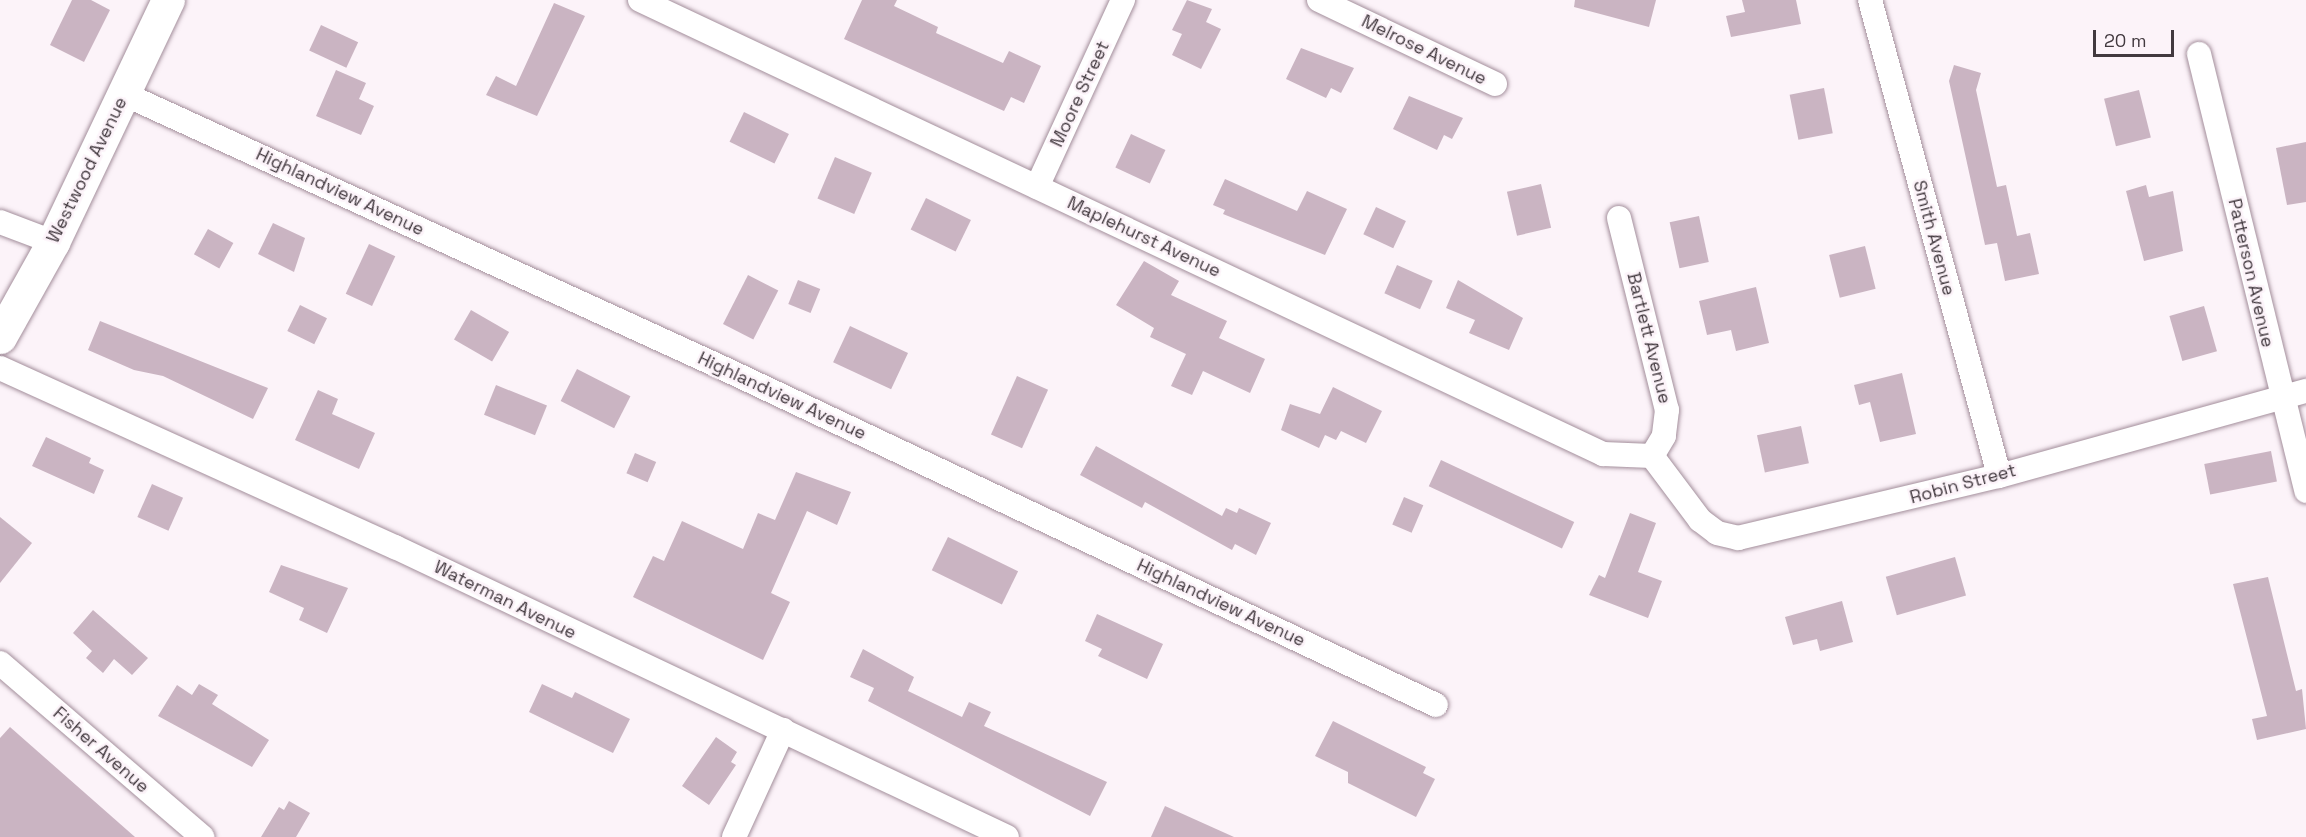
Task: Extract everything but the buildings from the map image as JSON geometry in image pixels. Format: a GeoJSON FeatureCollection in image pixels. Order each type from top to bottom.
{"type":"FeatureCollection","features":[{"type":"Feature","properties":{"kind":"street","name":"Westwood Avenue"},"geometry":{"type":"LineString","coordinates":[[0,337],[53,242],[168,0]]}},
{"type":"Feature","properties":{"kind":"street","name":"Maplehurst Avenue"},"geometry":{"type":"LineString","coordinates":[[640,0],[1603,454],[1653,456]]}},
{"type":"Feature","properties":{"kind":"street","name":"Moore Street"},"geometry":{"type":"LineString","coordinates":[[1037,187],[1124,0]]}},
{"type":"Feature","properties":{"kind":"street","name":"Melrose Avenue"},"geometry":{"type":"LineString","coordinates":[[1319,0],[1495,84]]}},
{"type":"Feature","properties":{"kind":"street","name":"Smith Avenue"},"geometry":{"type":"LineString","coordinates":[[1870,0],[1999,476]]}},
{"type":"Feature","properties":{"kind":"street","name":"Patterson Avenue"},"geometry":{"type":"LineString","coordinates":[[2199,54],[2280,398],[2306,491]]}},
{"type":"Feature","properties":{"kind":"street","name":"Highlandview Avenue"},"geometry":{"type":"LineString","coordinates":[[124,94],[727,370],[1436,705]]}},
{"type":"Feature","properties":{"kind":"street","name":"Bartlett Avenue"},"geometry":{"type":"LineString","coordinates":[[1619,218],[1667,410],[1664,436],[1653,456]]}},
{"type":"Feature","properties":{"kind":"street"},"geometry":{"type":"LineString","coordinates":[[0,222],[53,242]]}},
{"type":"Feature","properties":{"kind":"street","name":"Waterman Avenue"},"geometry":{"type":"LineString","coordinates":[[0,368],[783,730],[1007,837]]}},
{"type":"Feature","properties":{"kind":"street","name":"Robin Street"},"geometry":{"type":"LineString","coordinates":[[1653,456],[1700,520],[1717,533],[1738,538],[1999,476],[2306,391]]}},
{"type":"Feature","properties":{"kind":"street","name":"Fisher Avenue"},"geometry":{"type":"LineString","coordinates":[[0,663],[202,837]]}},
{"type":"Feature","properties":{"kind":"street"},"geometry":{"type":"LineString","coordinates":[[735,837],[783,730]]}}]}
